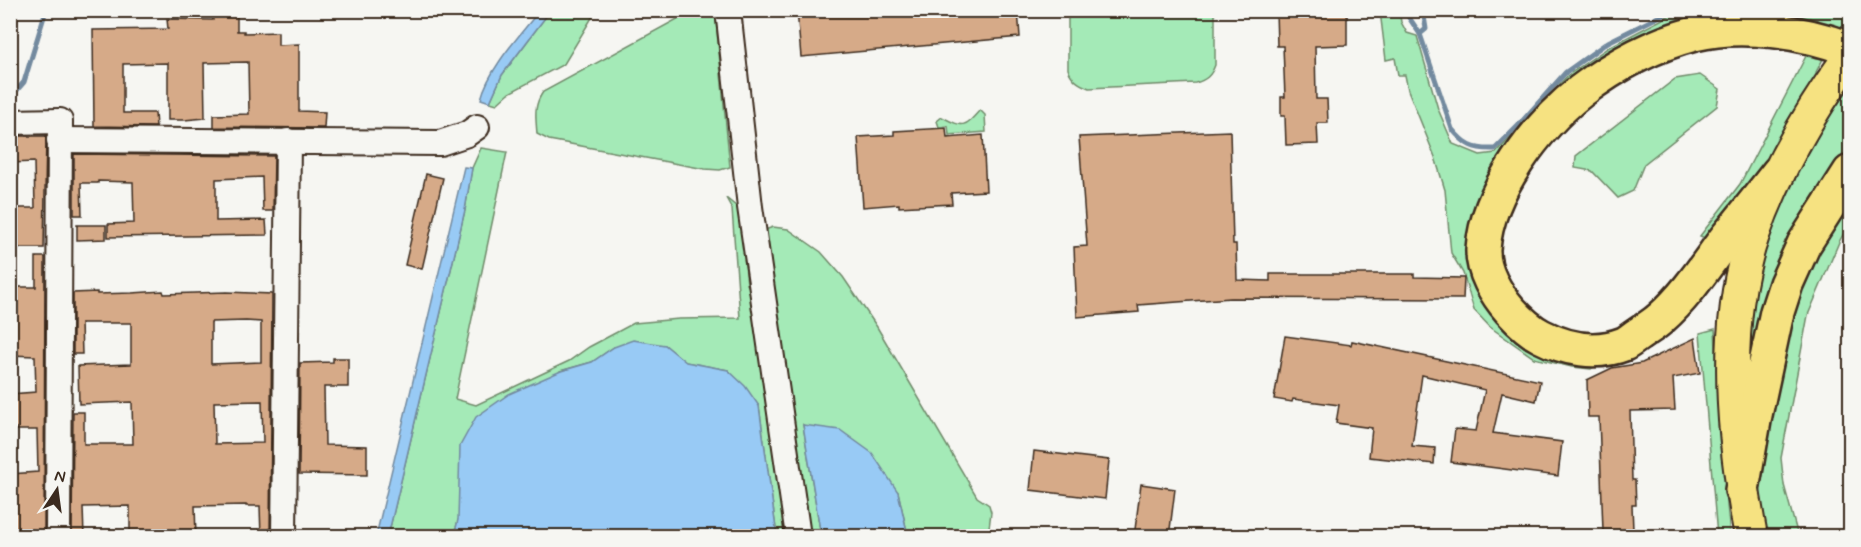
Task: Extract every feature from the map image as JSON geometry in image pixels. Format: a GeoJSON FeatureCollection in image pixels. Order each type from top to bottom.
{"type":"FeatureCollection","features":[{"type":"Feature","properties":{"kind":"highway"},"geometry":{"type":"LineString","coordinates":[[1778,173],[1675,303],[1660,319],[1625,344],[1599,350],[1577,349],[1554,343],[1534,333],[1502,301],[1488,275],[1483,250],[1490,215],[1500,190],[1517,160],[1552,119],[1573,99],[1619,64],[1652,48],[1696,34],[1729,30],[1777,30],[1851,48]]}},
{"type":"Feature","properties":{"kind":"highway"},"geometry":{"type":"LineString","coordinates":[[1742,490],[1772,335],[1786,284],[1804,244],[1851,172]]}},
{"type":"Feature","properties":{"kind":"main road"},"geometry":{"type":"LineString","coordinates":[[1751,537],[1742,490],[1734,409],[1734,343],[1739,291],[1752,236],[1778,173],[1832,82],[1851,56]]}},
{"type":"Feature","properties":{"kind":"street"},"geometry":{"type":"LineString","coordinates":[[728,10],[750,207],[798,537]]}},
{"type":"Feature","properties":{"kind":"street"},"geometry":{"type":"LineString","coordinates":[[10,122],[60,121],[58,537]]}},
{"type":"Feature","properties":{"kind":"street"},"geometry":{"type":"LineString","coordinates":[[59,140],[441,143],[467,134],[477,127]]}},
{"type":"Feature","properties":{"kind":"street"},"geometry":{"type":"LineString","coordinates":[[284,537],[288,141]]}},
{"type":"Feature","properties":{"kind":"green space"},"geometry":{"type":"Polygon","coordinates":[[[550,11],[596,11],[564,64],[509,93],[497,104],[490,102],[502,75],[550,11]]]}},
{"type":"Feature","properties":{"kind":"green space"},"geometry":{"type":"Polygon","coordinates":[[[692,11],[715,11],[730,167],[720,170],[705,169],[549,140],[537,134],[536,107],[543,92],[692,11]]]}},
{"type":"Feature","properties":{"kind":"green space"},"geometry":{"type":"Polygon","coordinates":[[[1068,11],[1215,11],[1215,65],[1208,77],[1195,83],[1089,88],[1076,81],[1068,69],[1068,11]]]}},
{"type":"Feature","properties":{"kind":"green space"},"geometry":{"type":"Polygon","coordinates":[[[1380,11],[1399,11],[1401,22],[1407,33],[1417,36],[1438,109],[1453,144],[1480,155],[1496,153],[1568,75],[1609,47],[1678,11],[1850,11],[1850,41],[1739,21],[1546,116],[1482,277],[1600,363],[1591,369],[1534,358],[1490,327],[1474,310],[1463,273],[1451,253],[1445,190],[1435,157],[1408,90],[1405,75],[1398,75],[1395,58],[1386,60],[1380,11]]]}},
{"type":"Feature","properties":{"kind":"green space"},"geometry":{"type":"Polygon","coordinates":[[[1806,56],[1823,59],[1816,72],[1821,77],[1751,185],[1710,240],[1700,236],[1740,184],[1806,56]]]}},
{"type":"Feature","properties":{"kind":"green space"},"geometry":{"type":"Polygon","coordinates":[[[1700,75],[1720,89],[1717,106],[1644,164],[1633,191],[1618,198],[1592,171],[1575,168],[1576,156],[1675,79],[1700,75]]]}},
{"type":"Feature","properties":{"kind":"green space"},"geometry":{"type":"Polygon","coordinates":[[[1850,87],[1850,156],[1752,395],[1747,357],[1748,324],[1757,273],[1767,241],[1798,171],[1850,87]]]}},
{"type":"Feature","properties":{"kind":"green space"},"geometry":{"type":"Polygon","coordinates":[[[980,110],[985,115],[986,132],[949,135],[948,126],[939,127],[937,121],[942,117],[959,124],[967,123],[980,110]]]}},
{"type":"Feature","properties":{"kind":"green space"},"geometry":{"type":"Polygon","coordinates":[[[481,148],[507,152],[455,399],[476,405],[569,361],[589,347],[634,323],[679,319],[740,318],[732,209],[726,198],[737,207],[740,215],[747,284],[755,299],[788,536],[777,536],[759,406],[728,370],[685,362],[665,345],[614,347],[592,362],[560,371],[458,520],[454,536],[388,536],[465,210],[472,168],[481,148]]]}},
{"type":"Feature","properties":{"kind":"green space"},"geometry":{"type":"Polygon","coordinates":[[[1850,189],[1850,222],[1808,315],[1781,458],[1784,485],[1798,536],[1765,536],[1756,494],[1755,458],[1806,263],[1850,189]]]}},
{"type":"Feature","properties":{"kind":"green space"},"geometry":{"type":"Polygon","coordinates":[[[773,227],[788,229],[821,252],[843,277],[877,327],[977,497],[989,505],[991,512],[988,536],[908,536],[898,492],[803,425],[821,536],[807,536],[765,230],[773,227]]]}},
{"type":"Feature","properties":{"kind":"green space"},"geometry":{"type":"Polygon","coordinates":[[[1715,329],[1720,431],[1730,536],[1717,536],[1700,333],[1715,329]]]}},
{"type":"Feature","properties":{"kind":"water"},"geometry":{"type":"Polygon","coordinates":[[[539,11],[550,11],[502,75],[490,102],[481,99],[498,64],[539,11]]]}},
{"type":"Feature","properties":{"kind":"water"},"geometry":{"type":"Polygon","coordinates":[[[464,167],[472,168],[465,210],[388,536],[376,536],[464,167]]]}},
{"type":"Feature","properties":{"kind":"water"},"geometry":{"type":"Polygon","coordinates":[[[633,340],[665,345],[686,362],[728,370],[745,386],[759,406],[777,536],[454,536],[458,520],[460,446],[476,417],[509,394],[561,371],[592,362],[614,347],[633,340]]]}},
{"type":"Feature","properties":{"kind":"water"},"geometry":{"type":"Polygon","coordinates":[[[803,425],[840,430],[872,453],[898,492],[908,536],[821,536],[803,425]]]}},
{"type":"Feature","properties":{"kind":"building"},"geometry":{"type":"Polygon","coordinates":[[[797,10],[1018,10],[1020,37],[801,57],[797,10]]]}},
{"type":"Feature","properties":{"kind":"building"},"geometry":{"type":"Polygon","coordinates":[[[1276,10],[1347,10],[1347,45],[1315,46],[1316,99],[1327,99],[1328,123],[1317,123],[1318,144],[1286,145],[1285,116],[1281,116],[1281,97],[1285,97],[1283,46],[1277,46],[1276,10]]]}},
{"type":"Feature","properties":{"kind":"building"},"geometry":{"type":"Polygon","coordinates":[[[213,15],[237,15],[237,31],[244,31],[244,33],[278,32],[278,45],[299,44],[299,111],[325,112],[324,128],[214,127],[214,115],[249,114],[248,62],[204,63],[205,118],[184,120],[168,120],[168,63],[123,64],[123,113],[155,113],[156,127],[94,126],[93,30],[168,29],[167,19],[213,20],[213,15]]]}},
{"type":"Feature","properties":{"kind":"building"},"geometry":{"type":"Polygon","coordinates":[[[946,128],[947,138],[983,135],[986,191],[951,193],[952,204],[863,207],[858,137],[894,135],[894,131],[946,128]]]}},
{"type":"Feature","properties":{"kind":"building"},"geometry":{"type":"Polygon","coordinates":[[[1230,131],[1233,244],[1236,244],[1237,280],[1270,281],[1270,274],[1414,274],[1414,277],[1464,278],[1463,299],[1231,298],[1138,305],[1139,312],[1077,317],[1074,247],[1087,246],[1079,137],[1230,131]]]}},
{"type":"Feature","properties":{"kind":"building"},"geometry":{"type":"Polygon","coordinates":[[[10,136],[46,136],[44,248],[15,248],[15,244],[10,244],[10,208],[35,208],[34,162],[10,163],[10,136]]]}},
{"type":"Feature","properties":{"kind":"building"},"geometry":{"type":"Polygon","coordinates":[[[74,154],[274,156],[273,211],[263,211],[262,177],[216,179],[216,221],[266,220],[267,235],[108,237],[108,224],[134,223],[133,182],[81,183],[82,215],[74,215],[74,154]]]}},
{"type":"Feature","properties":{"kind":"building"},"geometry":{"type":"Polygon","coordinates":[[[426,174],[443,178],[422,269],[405,265],[426,174]]]}},
{"type":"Feature","properties":{"kind":"building"},"geometry":{"type":"Polygon","coordinates":[[[77,225],[106,225],[106,239],[77,240],[77,225]]]}},
{"type":"Feature","properties":{"kind":"building"},"geometry":{"type":"Polygon","coordinates":[[[36,257],[45,257],[44,534],[10,534],[10,474],[38,472],[37,430],[10,428],[10,394],[36,392],[35,356],[10,355],[10,287],[36,287],[36,257]]]}},
{"type":"Feature","properties":{"kind":"building"},"geometry":{"type":"Polygon","coordinates":[[[163,291],[164,294],[227,292],[272,294],[270,537],[261,537],[260,506],[246,505],[195,506],[196,537],[130,537],[130,506],[83,507],[84,537],[72,537],[73,412],[84,412],[84,444],[133,444],[132,402],[79,404],[78,366],[131,364],[131,323],[81,323],[82,354],[73,354],[73,293],[163,291]],[[211,322],[211,364],[261,362],[261,322],[211,322]],[[262,401],[214,402],[215,444],[263,443],[262,401]]]}},
{"type":"Feature","properties":{"kind":"building"},"geometry":{"type":"Polygon","coordinates":[[[1285,336],[1351,345],[1352,341],[1540,381],[1536,401],[1502,393],[1493,433],[1562,442],[1558,476],[1451,462],[1455,429],[1476,431],[1485,390],[1422,375],[1412,446],[1435,448],[1434,464],[1369,457],[1372,428],[1336,423],[1339,405],[1274,399],[1285,336]]]}},
{"type":"Feature","properties":{"kind":"building"},"geometry":{"type":"Polygon","coordinates":[[[1695,338],[1700,373],[1673,378],[1675,410],[1630,411],[1632,480],[1635,480],[1636,505],[1632,505],[1633,530],[1603,531],[1599,417],[1588,417],[1587,380],[1612,368],[1642,363],[1695,338]]]}},
{"type":"Feature","properties":{"kind":"building"},"geometry":{"type":"Polygon","coordinates":[[[333,358],[348,358],[348,387],[324,387],[325,445],[367,446],[367,475],[299,474],[300,363],[333,362],[333,358]]]}},
{"type":"Feature","properties":{"kind":"building"},"geometry":{"type":"Polygon","coordinates":[[[1034,451],[1109,460],[1105,499],[1030,490],[1034,451]]]}},
{"type":"Feature","properties":{"kind":"building"},"geometry":{"type":"Polygon","coordinates":[[[1141,484],[1175,489],[1169,537],[1134,537],[1141,484]]]}},
{"type":"Feature","properties":{"kind":"waterway"},"geometry":{"type":"LineString","coordinates":[[17,90],[24,82],[46,10]]}},
{"type":"Feature","properties":{"kind":"waterway"},"geometry":{"type":"LineString","coordinates":[[1404,10],[1420,34],[1452,129],[1470,145],[1487,149],[1495,149],[1566,72],[1608,42],[1672,10]]}},
{"type":"Feature","properties":{"kind":"waterway"},"geometry":{"type":"LineString","coordinates":[[1420,34],[1426,29],[1423,10]]}}]}
